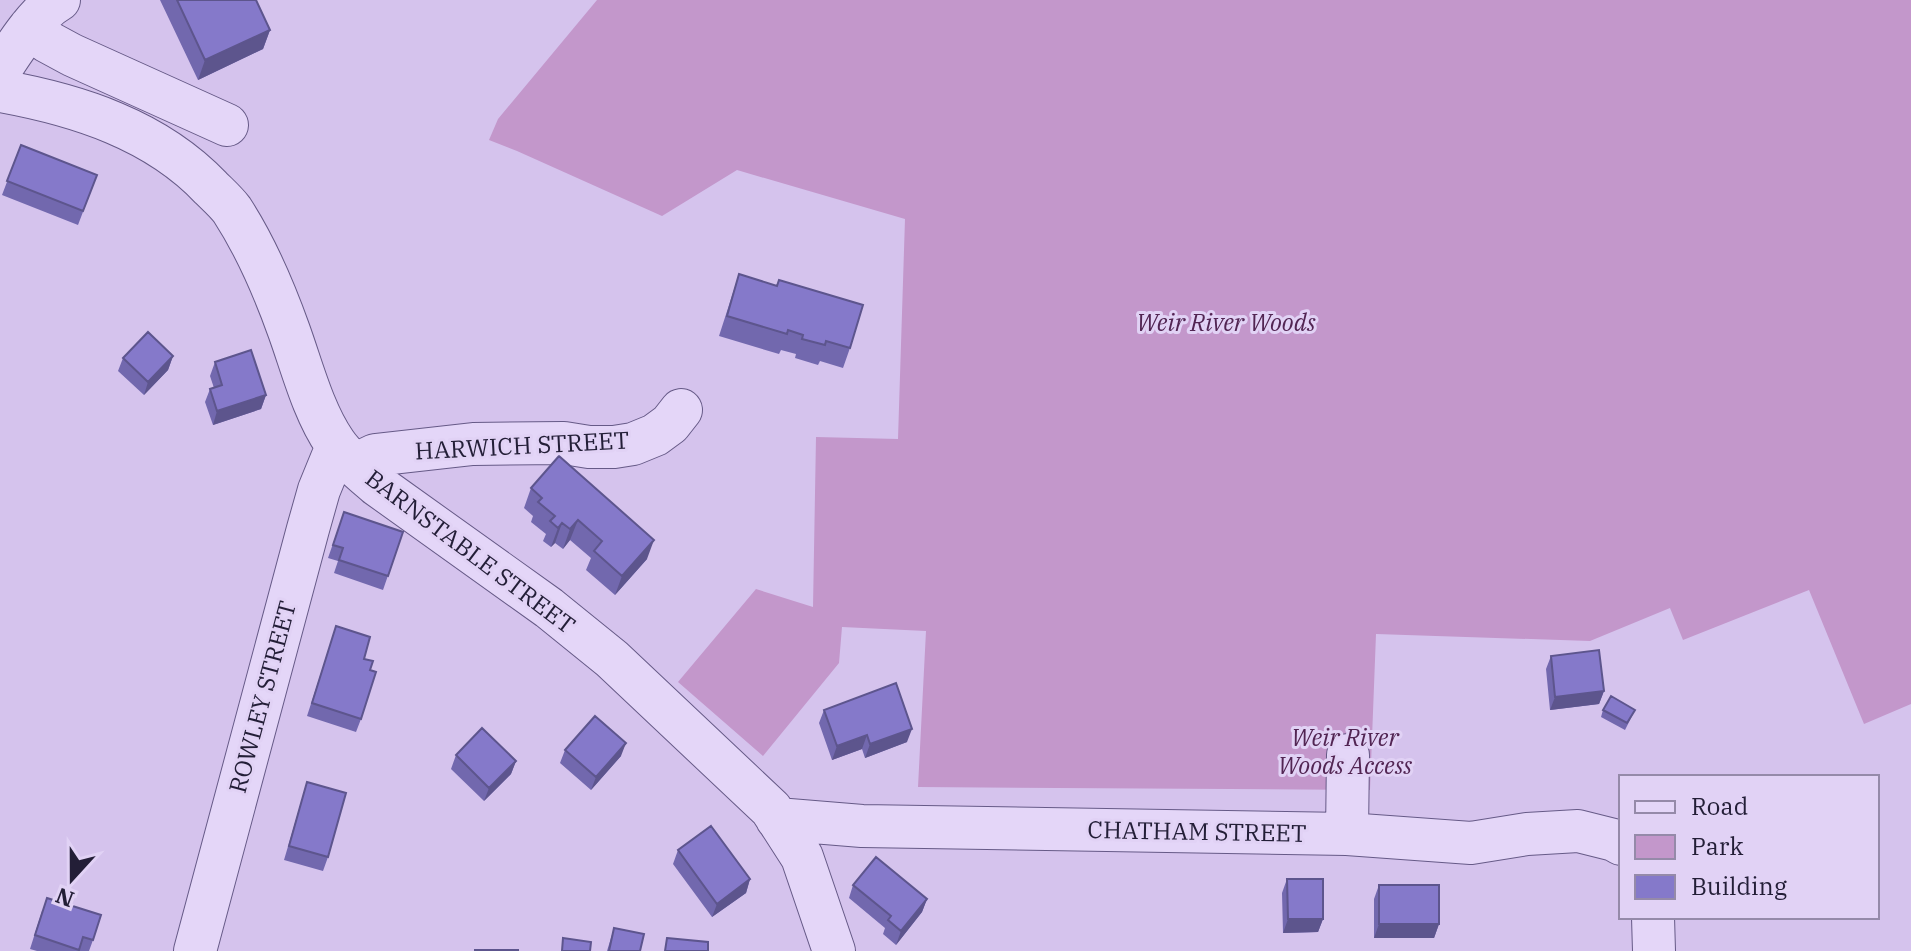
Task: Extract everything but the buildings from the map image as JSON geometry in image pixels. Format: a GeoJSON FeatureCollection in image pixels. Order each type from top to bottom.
{"type":"FeatureCollection","features":[{"type":"Feature","properties":{"kind":"street"},"geometry":{"type":"LineString","coordinates":[[0,70],[44,14]]}},
{"type":"Feature","properties":{"kind":"street"},"geometry":{"type":"LineString","coordinates":[[44,14],[48,42],[227,125]]}},
{"type":"Feature","properties":{"kind":"street","name":"BARNSTABLE STREET"},"geometry":{"type":"LineString","coordinates":[[0,91],[116,122],[157,144],[195,171],[230,208],[256,251],[320,417],[346,456],[377,485],[483,559],[612,659],[771,809],[802,857],[834,951]]}},
{"type":"Feature","properties":{"kind":"street","name":"HARWICH STREET"},"geometry":{"type":"LineString","coordinates":[[346,456],[473,444],[564,443],[614,447],[633,444],[655,435],[670,424],[681,410]]}},
{"type":"Feature","properties":{"kind":"street","name":"ROWLEY STREET"},"geometry":{"type":"LineString","coordinates":[[195,951],[319,490],[346,456]]}},
{"type":"Feature","properties":{"kind":"street"},"geometry":{"type":"LineString","coordinates":[[1347,834],[1348,755]]}},
{"type":"Feature","properties":{"kind":"street","name":"CHATHAM STREET"},"geometry":{"type":"LineString","coordinates":[[777,819],[862,826],[1347,834],[1471,843],[1527,834],[1578,831],[1618,842]]}},
{"type":"Feature","properties":{"kind":"street"},"geometry":{"type":"LineString","coordinates":[[1653,919],[1654,951]]}},
{"type":"Feature","properties":{"kind":"green space","name":"Weir River Woods"},"geometry":{"type":"Polygon","coordinates":[[[597,0],[1911,0],[1911,704],[1864,724],[1809,590],[1683,640],[1670,608],[1590,641],[1376,634],[1370,790],[918,787],[926,631],[842,627],[839,663],[763,756],[678,682],[756,589],[813,607],[816,437],[898,439],[905,219],[737,170],[662,216],[489,140],[498,119],[597,0]]]}},
{"type":"Feature","properties":{"kind":"park label","name":"Weir River Woods Access"},"geometry":{"type":"Point","coordinates":[1345,752]}}]}
